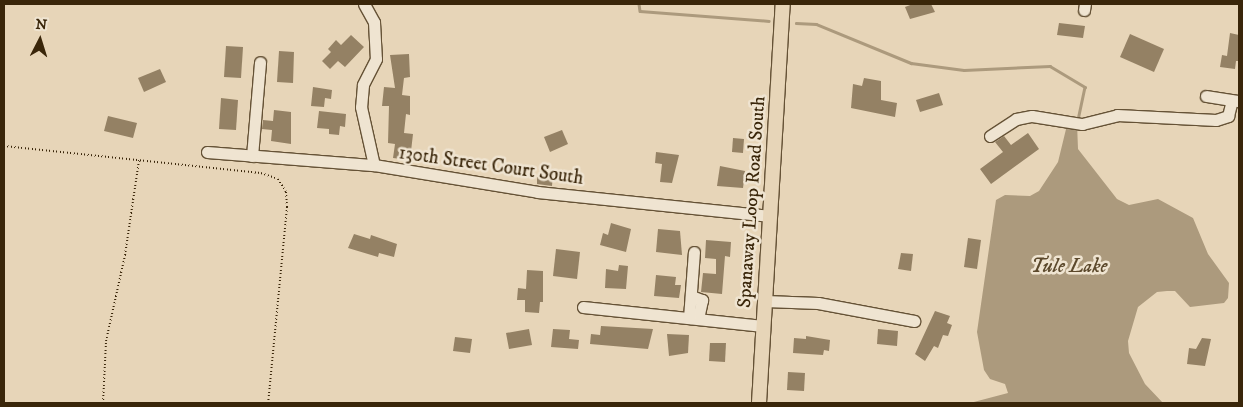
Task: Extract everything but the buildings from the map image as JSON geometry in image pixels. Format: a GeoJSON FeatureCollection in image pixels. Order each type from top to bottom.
{"type":"FeatureCollection","features":[{"type":"Feature","properties":{"kind":"main road","name":"Spanaway Loop Road South"},"geometry":{"type":"LineString","coordinates":[[758,403],[783,4]]}},
{"type":"Feature","properties":{"kind":"street"},"geometry":{"type":"LineString","coordinates":[[364,4],[374,22],[376,59],[360,94],[362,117],[374,165]]}},
{"type":"Feature","properties":{"kind":"street"},"geometry":{"type":"LineString","coordinates":[[252,156],[260,62]]}},
{"type":"Feature","properties":{"kind":"street"},"geometry":{"type":"LineString","coordinates":[[990,136],[1016,119],[1032,116],[1082,124],[1118,115],[1216,120],[1228,116],[1236,101],[1206,96]]}},
{"type":"Feature","properties":{"kind":"street","name":"130th Street Court South"},"geometry":{"type":"LineString","coordinates":[[207,152],[374,165],[538,192],[770,216]]}},
{"type":"Feature","properties":{"kind":"street"},"geometry":{"type":"LineString","coordinates":[[694,252],[691,296],[694,319]]}},
{"type":"Feature","properties":{"kind":"street"},"geometry":{"type":"LineString","coordinates":[[765,301],[818,303],[914,321]]}},
{"type":"Feature","properties":{"kind":"street"},"geometry":{"type":"LineString","coordinates":[[582,308],[764,326]]}},
{"type":"Feature","properties":{"kind":"path"},"geometry":{"type":"LineString","coordinates":[[4,146],[261,173],[271,175],[283,185],[287,207],[268,403]]}},
{"type":"Feature","properties":{"kind":"path"},"geometry":{"type":"LineString","coordinates":[[103,403],[106,341],[125,255],[139,160]]}},
{"type":"Feature","properties":{"kind":"water","name":"Tule Lake"},"geometry":{"type":"Polygon","coordinates":[[[1077,123],[1078,149],[1117,199],[1129,205],[1158,199],[1193,218],[1208,254],[1229,283],[1228,298],[1224,303],[1190,307],[1175,291],[1157,292],[1138,307],[1128,341],[1129,353],[1145,384],[1163,403],[970,403],[1008,393],[1005,384],[990,379],[984,370],[977,332],[996,200],[1005,195],[1030,196],[1039,191],[1058,162],[1067,125],[1077,123]]]}},
{"type":"Feature","properties":{"kind":"waterway"},"geometry":{"type":"LineString","coordinates":[[639,4],[640,11],[769,21]]}},
{"type":"Feature","properties":{"kind":"waterway"},"geometry":{"type":"LineString","coordinates":[[796,23],[816,24],[911,63],[964,70],[1050,66],[1085,87],[1078,119]]}}]}
